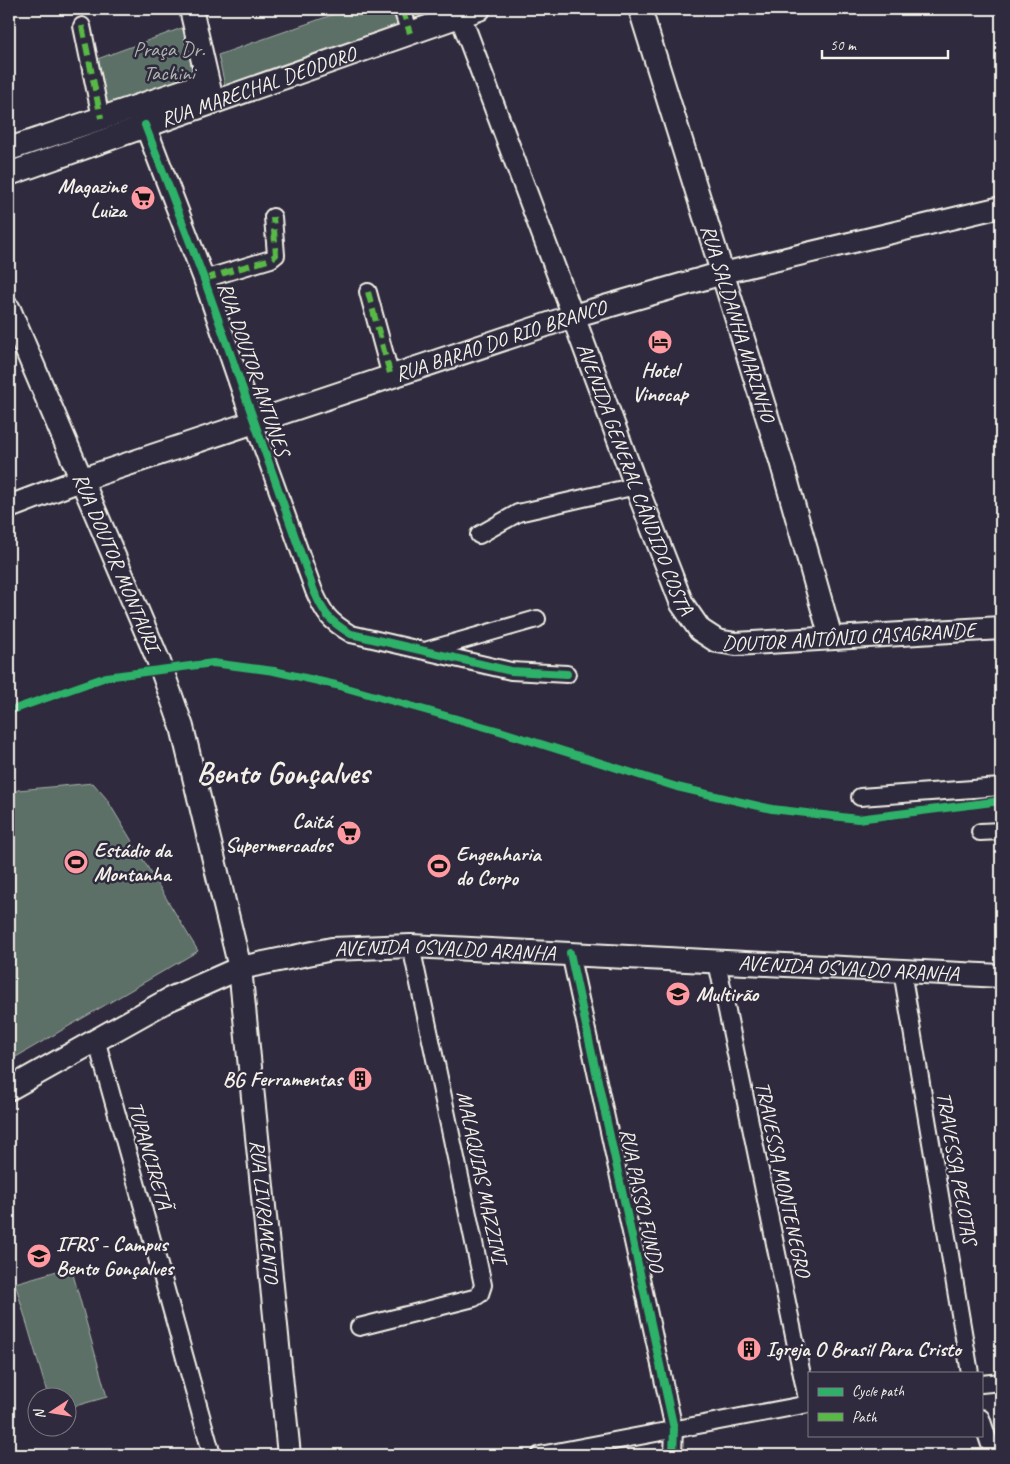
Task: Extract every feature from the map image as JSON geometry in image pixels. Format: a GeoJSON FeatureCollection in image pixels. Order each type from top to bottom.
{"type":"FeatureCollection","features":[{"type":"Feature","properties":{"kind":"main road"},"geometry":{"type":"LineString","coordinates":[[191,9],[210,92]]}},
{"type":"Feature","properties":{"kind":"main road","name":"RUA SALDANHA MARINHO"},"geometry":{"type":"LineString","coordinates":[[640,9],[781,461],[831,638]]}},
{"type":"Feature","properties":{"kind":"main road","name":"RUA MARECHAL DEODORO"},"geometry":{"type":"LineString","coordinates":[[9,149],[101,118],[210,92],[410,33],[470,12]]}},
{"type":"Feature","properties":{"kind":"main road","name":"RUA MARECHAL DEODORO"},"geometry":{"type":"LineString","coordinates":[[9,174],[146,125],[210,92]]}},
{"type":"Feature","properties":{"kind":"main road","name":"RUA BARÃO DO RIO BRANCO"},"geometry":{"type":"LineString","coordinates":[[9,507],[83,479],[573,316],[723,272]]}},
{"type":"Feature","properties":{"kind":"main road","name":"RUA DOUTOR MONTAURI"},"geometry":{"type":"LineString","coordinates":[[9,309],[83,479],[159,662],[174,703],[240,968]]}},
{"type":"Feature","properties":{"kind":"main road","name":"AVENIDA GENERAL CÂNDIDO COSTA"},"geometry":{"type":"LineString","coordinates":[[573,316],[682,604],[700,630]]}},
{"type":"Feature","properties":{"kind":"main road","name":"DOUTOR ANTÔNIO CASAGRANDE"},"geometry":{"type":"LineString","coordinates":[[700,630],[717,641],[736,644],[1001,628]]}},
{"type":"Feature","properties":{"kind":"main road","name":"AVENIDA OSVALDO ARANHA"},"geometry":{"type":"LineString","coordinates":[[9,1090],[96,1039],[170,999],[240,968],[332,949],[410,946],[1001,976]]}},
{"type":"Feature","properties":{"kind":"main road","name":"RUA LIVRAMENTO"},"geometry":{"type":"LineString","coordinates":[[240,968],[289,1455]]}},
{"type":"Feature","properties":{"kind":"street"},"geometry":{"type":"LineString","coordinates":[[402,9],[410,33]]}},
{"type":"Feature","properties":{"kind":"street","name":"AVENIDA GENERAL CÂNDIDO COSTA"},"geometry":{"type":"LineString","coordinates":[[470,12],[573,316]]}},
{"type":"Feature","properties":{"kind":"street"},"geometry":{"type":"LineString","coordinates":[[82,26],[101,118]]}},
{"type":"Feature","properties":{"kind":"street","name":"RUA DOUTOR ANTUNES"},"geometry":{"type":"LineString","coordinates":[[146,125],[204,279],[253,422],[322,609],[332,623],[350,634],[426,650]]}},
{"type":"Feature","properties":{"kind":"street","name":"RUA BARÃO DO RIO BRANCO"},"geometry":{"type":"LineString","coordinates":[[723,272],[1001,207]]}},
{"type":"Feature","properties":{"kind":"street"},"geometry":{"type":"LineString","coordinates":[[204,279],[270,259],[276,255],[273,217]]}},
{"type":"Feature","properties":{"kind":"street"},"geometry":{"type":"LineString","coordinates":[[368,292],[391,376]]}},
{"type":"Feature","properties":{"kind":"street"},"geometry":{"type":"LineString","coordinates":[[479,535],[518,514],[636,486]]}},
{"type":"Feature","properties":{"kind":"street"},"geometry":{"type":"LineString","coordinates":[[426,650],[537,619]]}},
{"type":"Feature","properties":{"kind":"street"},"geometry":{"type":"LineString","coordinates":[[426,650],[512,671],[567,674]]}},
{"type":"Feature","properties":{"kind":"street"},"geometry":{"type":"LineString","coordinates":[[860,798],[1001,787]]}},
{"type":"Feature","properties":{"kind":"street"},"geometry":{"type":"LineString","coordinates":[[980,832],[1001,831]]}},
{"type":"Feature","properties":{"kind":"street","name":"MALAQUIAS MAZZINI"},"geometry":{"type":"LineString","coordinates":[[359,1327],[474,1298],[480,1294],[483,1285],[410,946]]}},
{"type":"Feature","properties":{"kind":"street","name":"RUA PASSO FUNDO"},"geometry":{"type":"LineString","coordinates":[[570,953],[674,1429],[673,1455]]}},
{"type":"Feature","properties":{"kind":"street","name":"TRAVESSA MONTENEGRO"},"geometry":{"type":"LineString","coordinates":[[717,962],[808,1404]]}},
{"type":"Feature","properties":{"kind":"street","name":"TRAVESSA PELOTAS"},"geometry":{"type":"LineString","coordinates":[[902,971],[970,1372]]}},
{"type":"Feature","properties":{"kind":"street","name":"TUPANCIRETÃ"},"geometry":{"type":"LineString","coordinates":[[96,1039],[212,1455]]}},
{"type":"Feature","properties":{"kind":"street"},"geometry":{"type":"LineString","coordinates":[[982,1384],[1001,1382]]}},
{"type":"Feature","properties":{"kind":"street"},"geometry":{"type":"LineString","coordinates":[[540,1455],[808,1404]]}},
{"type":"Feature","properties":{"kind":"street"},"geometry":{"type":"LineString","coordinates":[[982,1421],[990,1445],[997,1455]]}},
{"type":"Feature","properties":{"kind":"green space"},"geometry":{"type":"Polygon","coordinates":[[[349,9],[457,9],[226,90],[218,55],[349,9]]]}},
{"type":"Feature","properties":{"kind":"green space","name":"Praça Dr. Tachini"},"geometry":{"type":"Polygon","coordinates":[[[190,25],[202,78],[104,109],[92,61],[190,25]]]}},
{"type":"Feature","properties":{"kind":"green space","name":"Estádio da Montanha"},"geometry":{"type":"Polygon","coordinates":[[[93,783],[106,798],[198,951],[9,1061],[9,795],[18,790],[93,783]]]}},
{"type":"Feature","properties":{"kind":"green space"},"geometry":{"type":"Polygon","coordinates":[[[71,1267],[107,1397],[78,1405],[78,1386],[45,1386],[15,1283],[71,1267]]]}},
{"type":"Feature","properties":{"kind":"marked path"},"geometry":{"type":"LineString","coordinates":[[402,9],[410,33]]}},
{"type":"Feature","properties":{"kind":"marked path"},"geometry":{"type":"LineString","coordinates":[[82,26],[101,118]]}},
{"type":"Feature","properties":{"kind":"marked path"},"geometry":{"type":"LineString","coordinates":[[204,279],[271,259],[276,255],[273,217]]}},
{"type":"Feature","properties":{"kind":"marked path"},"geometry":{"type":"LineString","coordinates":[[368,292],[391,377]]}},
{"type":"Feature","properties":{"kind":"cycle path"},"geometry":{"type":"LineString","coordinates":[[145,125],[204,279],[314,591],[328,616],[337,625],[351,634],[511,671],[567,674]]}},
{"type":"Feature","properties":{"kind":"cycle path"},"geometry":{"type":"LineString","coordinates":[[9,711],[106,677],[213,663],[274,671],[336,685],[503,732],[677,787],[772,809],[858,819],[1001,801]]}},
{"type":"Feature","properties":{"kind":"cycle path"},"geometry":{"type":"LineString","coordinates":[[570,953],[674,1429],[673,1455]]}},
{"type":"Feature","properties":{"kind":"place","name":"Magazine Luiza"},"geometry":{"type":"Point","coordinates":[143,198]}},
{"type":"Feature","properties":{"kind":"place","name":"Hotel Vinocap"},"geometry":{"type":"Point","coordinates":[660,342]}},
{"type":"Feature","properties":{"kind":"place","name":"Caitá Supermercados"},"geometry":{"type":"Point","coordinates":[349,833]}},
{"type":"Feature","properties":{"kind":"place","name":"Estádio da Montanha"},"geometry":{"type":"Point","coordinates":[76,862]}},
{"type":"Feature","properties":{"kind":"place","name":"Engenharia do Corpo"},"geometry":{"type":"Point","coordinates":[439,866]}},
{"type":"Feature","properties":{"kind":"place","name":"Multirão"},"geometry":{"type":"Point","coordinates":[678,994]}},
{"type":"Feature","properties":{"kind":"place","name":"BG Ferramentas"},"geometry":{"type":"Point","coordinates":[360,1079]}},
{"type":"Feature","properties":{"kind":"place","name":"IFRS - Campus Bento Gonçalves"},"geometry":{"type":"Point","coordinates":[39,1256]}},
{"type":"Feature","properties":{"kind":"place","name":"Igreja O Brasil Para Cristo"},"geometry":{"type":"Point","coordinates":[749,1349]}},
{"type":"Feature","properties":{"kind":"district","name":"Bento Gonçalves"},"geometry":{"type":"Point","coordinates":[283,772]}}]}
